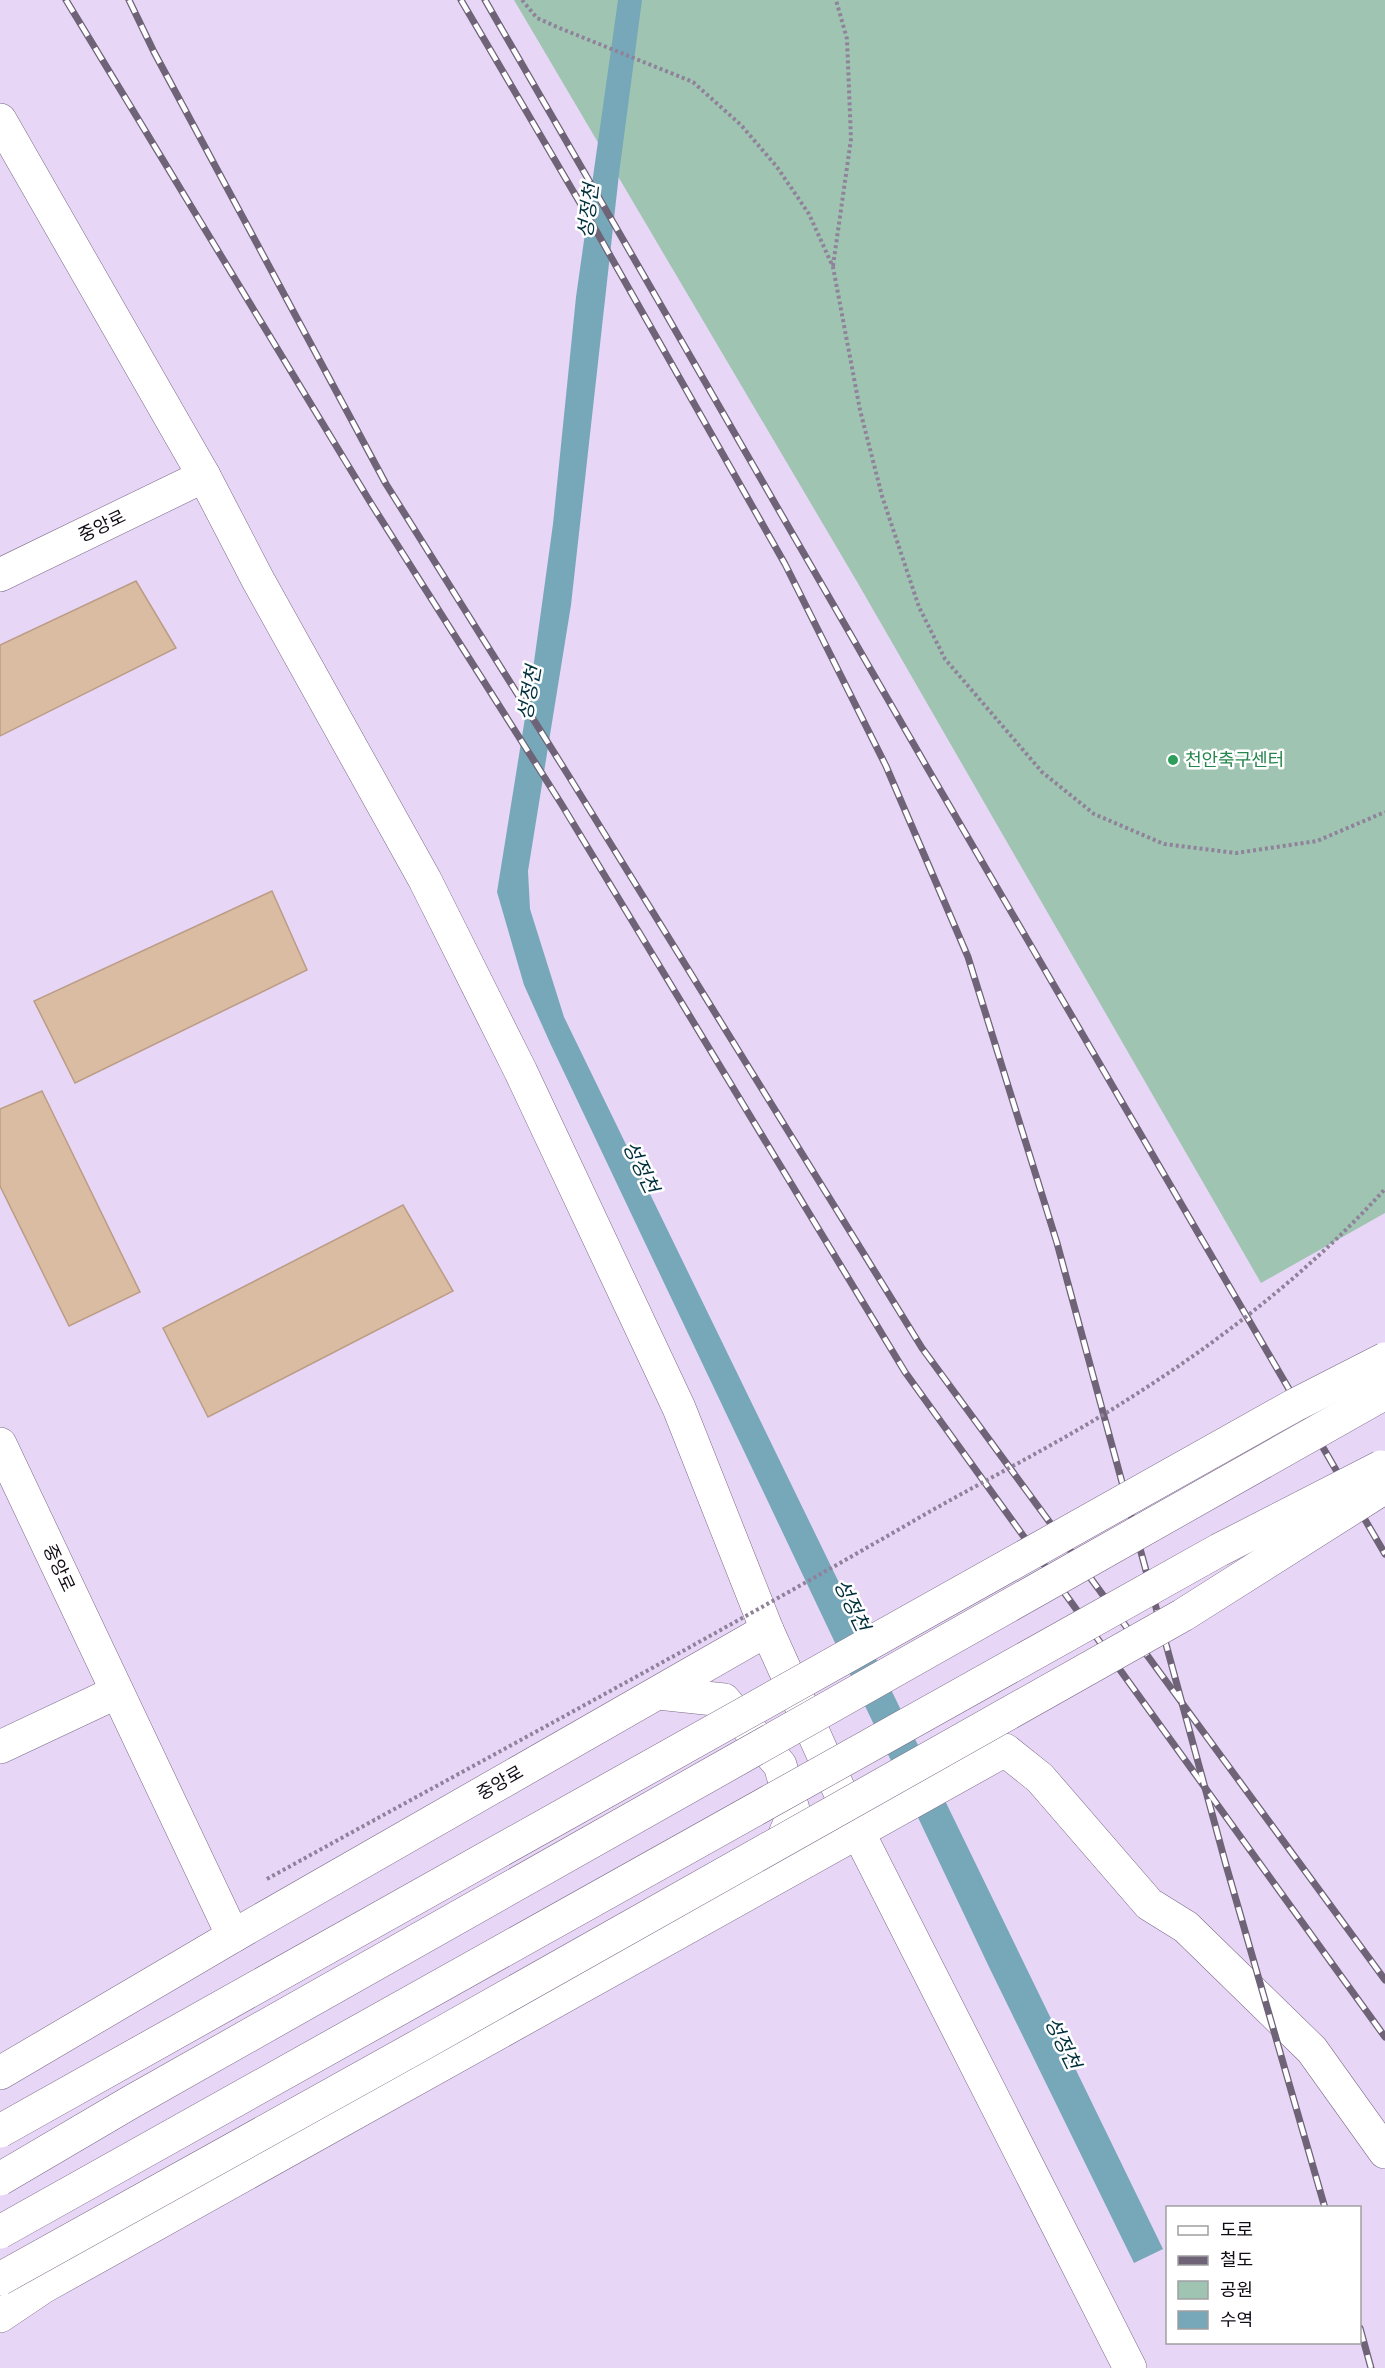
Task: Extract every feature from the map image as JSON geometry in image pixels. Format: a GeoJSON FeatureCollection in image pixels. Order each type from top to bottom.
{"type":"FeatureCollection","features":[{"type":"Feature","properties":{"kind":"main road"},"geometry":{"type":"LineString","coordinates":[[0,120],[204,476],[258,580],[425,880],[520,1072],[679,1408],[767,1630],[858,1832],[1130,2368]]}},
{"type":"Feature","properties":{"kind":"main road","name":"중앙로"},"geometry":{"type":"LineString","coordinates":[[0,575],[204,476]]}},
{"type":"Feature","properties":{"kind":"main road"},"geometry":{"type":"LineString","coordinates":[[0,2131],[1282,1412],[1385,1359]]}},
{"type":"Feature","properties":{"kind":"main road"},"geometry":{"type":"LineString","coordinates":[[0,2179],[131,2102],[1385,1393]]}},
{"type":"Feature","properties":{"kind":"main road","name":"중앙로"},"geometry":{"type":"LineString","coordinates":[[0,1444],[233,1936]]}},
{"type":"Feature","properties":{"kind":"main road"},"geometry":{"type":"LineString","coordinates":[[0,2232],[1219,1550],[1385,1465]]}},
{"type":"Feature","properties":{"kind":"main road"},"geometry":{"type":"LineString","coordinates":[[0,2279],[414,2049],[1183,1615],[1385,1487]]}},
{"type":"Feature","properties":{"kind":"main road","name":"중앙로"},"geometry":{"type":"LineString","coordinates":[[0,2073],[233,1936],[767,1630]]}},
{"type":"Feature","properties":{"kind":"main road"},"geometry":{"type":"LineString","coordinates":[[0,1747],[117,1692]]}},
{"type":"Feature","properties":{"kind":"main road"},"geometry":{"type":"LineString","coordinates":[[658,1693],[724,1700],[780,1765],[858,1832]]}},
{"type":"Feature","properties":{"kind":"main road"},"geometry":{"type":"LineString","coordinates":[[0,2316],[54,2281],[1005,1750],[1040,1778],[1149,1904],[1186,1926],[1312,2050],[1385,2152]]}},
{"type":"Feature","properties":{"kind":"main road"},"geometry":{"type":"LineString","coordinates":[[763,1887],[794,1813],[780,1765]]}},
{"type":"Feature","properties":{"kind":"path"},"geometry":{"type":"LineString","coordinates":[[522,0],[537,18],[693,82],[741,125],[777,167],[809,214],[833,267],[862,421],[882,496],[919,607],[945,659],[1042,772],[1094,814],[1164,844],[1236,853],[1317,842],[1385,812]]}},
{"type":"Feature","properties":{"kind":"path"},"geometry":{"type":"LineString","coordinates":[[833,267],[851,138],[847,39],[836,0]]}},
{"type":"Feature","properties":{"kind":"path"},"geometry":{"type":"LineString","coordinates":[[267,1879],[858,1554],[1116,1407],[1240,1322],[1358,1219],[1385,1189]]}},
{"type":"Feature","properties":{"kind":"green space","name":"천안축구센터"},"geometry":{"type":"Polygon","coordinates":[[[514,0],[1385,0],[1385,1213],[1261,1283],[856,580],[514,0]]]}},
{"type":"Feature","properties":{"kind":"water"},"geometry":{"type":"Polygon","coordinates":[[[618,0],[642,0],[619,174],[571,605],[528,871],[530,909],[564,1017],[1163,2249],[1134,2263],[990,1969],[551,1045],[524,985],[497,892],[534,662],[553,524],[576,297],[618,0]]]}},
{"type":"Feature","properties":{"kind":"building"},"geometry":{"type":"Polygon","coordinates":[[[136,581],[176,648],[0,736],[0,645],[136,581]]]}},
{"type":"Feature","properties":{"kind":"building"},"geometry":{"type":"Polygon","coordinates":[[[272,891],[307,970],[75,1083],[34,1001],[272,891]]]}},
{"type":"Feature","properties":{"kind":"building"},"geometry":{"type":"Polygon","coordinates":[[[42,1091],[140,1292],[69,1326],[0,1186],[0,1109],[42,1091]]]}},
{"type":"Feature","properties":{"kind":"building"},"geometry":{"type":"Polygon","coordinates":[[[403,1205],[453,1291],[208,1417],[163,1328],[403,1205]]]}},
{"type":"Feature","properties":{"kind":"railway"},"geometry":{"type":"LineString","coordinates":[[66,0],[372,505],[562,805],[905,1372],[1385,2037]]}},
{"type":"Feature","properties":{"kind":"railway"},"geometry":{"type":"LineString","coordinates":[[129,0],[154,52],[386,484],[922,1348],[1385,1980]]}},
{"type":"Feature","properties":{"kind":"railway"},"geometry":{"type":"LineString","coordinates":[[461,0],[590,220],[785,564],[886,766],[968,957],[1057,1243],[1226,1865],[1324,2206]]}},
{"type":"Feature","properties":{"kind":"railway"},"geometry":{"type":"LineString","coordinates":[[485,0],[928,769],[1385,1554]]}},
{"type":"Feature","properties":{"kind":"railway"},"geometry":{"type":"LineString","coordinates":[[1361,2332],[1371,2368]]}},
{"type":"Feature","properties":{"kind":"place","name":"천안축구센터"},"geometry":{"type":"Point","coordinates":[1173,760]}},
{"type":"Feature","properties":{"kind":"water label","name":"성정천"},"geometry":{"type":"Point","coordinates":[588,211]}},
{"type":"Feature","properties":{"kind":"water label","name":"성정천"},"geometry":{"type":"Point","coordinates":[529,693]}},
{"type":"Feature","properties":{"kind":"water label","name":"성정천"},"geometry":{"type":"Point","coordinates":[641,1167]}},
{"type":"Feature","properties":{"kind":"water label","name":"성정천"},"geometry":{"type":"Point","coordinates":[852,1605]}},
{"type":"Feature","properties":{"kind":"water label","name":"성정천"},"geometry":{"type":"Point","coordinates":[1063,2043]}}]}
